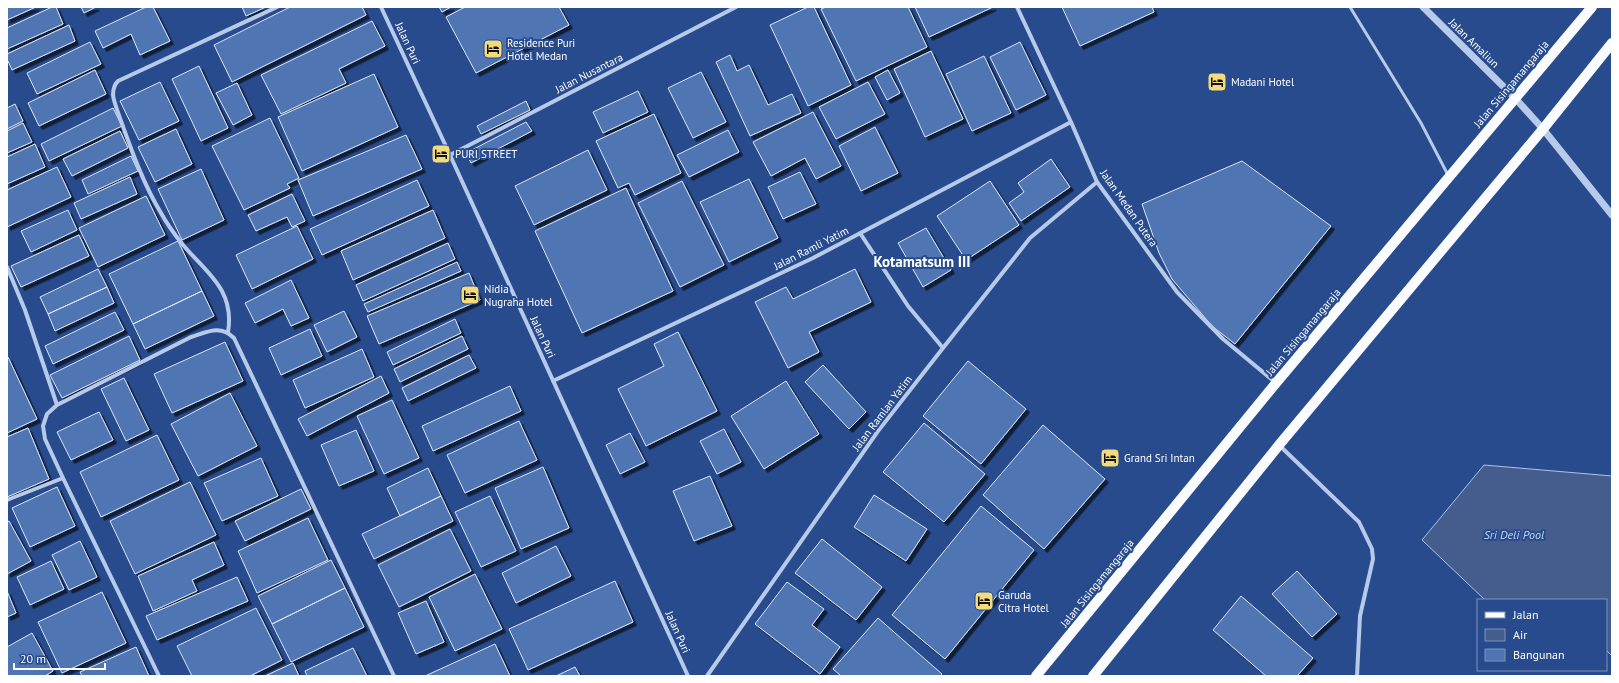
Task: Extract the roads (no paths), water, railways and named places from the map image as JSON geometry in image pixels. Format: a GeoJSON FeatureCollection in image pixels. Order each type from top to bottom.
{"type":"FeatureCollection","features":[{"type":"Feature","properties":{"kind":"main road","name":"Jalan Sisingamangaraja"},"geometry":{"type":"LineString","coordinates":[[1036,676],[1448,176],[1592,7]]}},
{"type":"Feature","properties":{"kind":"main road"},"geometry":{"type":"LineString","coordinates":[[1093,676],[1279,445],[1543,129],[1612,43]]}},
{"type":"Feature","properties":{"kind":"street"},"geometry":{"type":"LineString","coordinates":[[228,332],[230,320],[228,306],[215,279],[183,245],[160,212],[128,142],[113,95],[114,86],[118,81],[277,7]]}},
{"type":"Feature","properties":{"kind":"street","name":"Jalan Puri"},"geometry":{"type":"LineString","coordinates":[[381,7],[688,676]]}},
{"type":"Feature","properties":{"kind":"street","name":"Jalan Nusantara"},"geometry":{"type":"LineString","coordinates":[[450,155],[736,7]]}},
{"type":"Feature","properties":{"kind":"street","name":"Jalan Medan Putera"},"geometry":{"type":"LineString","coordinates":[[1018,7],[1097,182],[1177,292],[1223,339],[1276,383]]}},
{"type":"Feature","properties":{"kind":"street","name":"Jalan Amaliun"},"geometry":{"type":"LineString","coordinates":[[1424,7],[1515,98],[1543,129],[1612,215]]}},
{"type":"Feature","properties":{"kind":"street","name":"Jalan Ramli Yatim"},"geometry":{"type":"LineString","coordinates":[[553,381],[813,258],[1071,122]]}},
{"type":"Feature","properties":{"kind":"street","name":"Jalan Ramlan Yatim"},"geometry":{"type":"LineString","coordinates":[[707,676],[878,431],[943,348],[1030,238],[1097,182]]}},
{"type":"Feature","properties":{"kind":"street"},"geometry":{"type":"LineString","coordinates":[[860,233],[908,306],[943,348]]}},
{"type":"Feature","properties":{"kind":"street"},"geometry":{"type":"LineString","coordinates":[[7,267],[25,310],[56,405]]}},
{"type":"Feature","properties":{"kind":"street"},"geometry":{"type":"LineString","coordinates":[[158,676],[45,439],[43,426],[47,414],[56,405],[190,337],[214,330],[221,330],[228,332],[234,338],[394,676]]}},
{"type":"Feature","properties":{"kind":"street"},"geometry":{"type":"LineString","coordinates":[[1279,445],[1359,522],[1372,549],[1373,559],[1360,616],[1357,676]]}},
{"type":"Feature","properties":{"kind":"street"},"geometry":{"type":"LineString","coordinates":[[7,500],[63,478]]}},
{"type":"Feature","properties":{"kind":"lane"},"geometry":{"type":"LineString","coordinates":[[1350,7],[1421,123],[1448,176]]}},
{"type":"Feature","properties":{"kind":"water","name":"Sri Deli Pool"},"geometry":{"type":"Polygon","coordinates":[[[1484,465],[1612,476],[1612,656],[1607,651],[1607,599],[1484,599],[1422,540],[1484,465]]]}},
{"type":"Feature","properties":{"kind":"place","name":"Residence Puri Hotel Medan"},"geometry":{"type":"Point","coordinates":[493,49]}},
{"type":"Feature","properties":{"kind":"place","name":"Madani Hotel"},"geometry":{"type":"Point","coordinates":[1217,82]}},
{"type":"Feature","properties":{"kind":"place","name":"PURI STREET"},"geometry":{"type":"Point","coordinates":[441,154]}},
{"type":"Feature","properties":{"kind":"place","name":"Nidia Nugraha Hotel"},"geometry":{"type":"Point","coordinates":[470,295]}},
{"type":"Feature","properties":{"kind":"place","name":"Grand Sri Intan"},"geometry":{"type":"Point","coordinates":[1110,458]}},
{"type":"Feature","properties":{"kind":"place","name":"Garuda Citra Hotel"},"geometry":{"type":"Point","coordinates":[984,601]}},
{"type":"Feature","properties":{"kind":"district","name":"Kotamatsum III"},"geometry":{"type":"Point","coordinates":[922,261]}}]}
